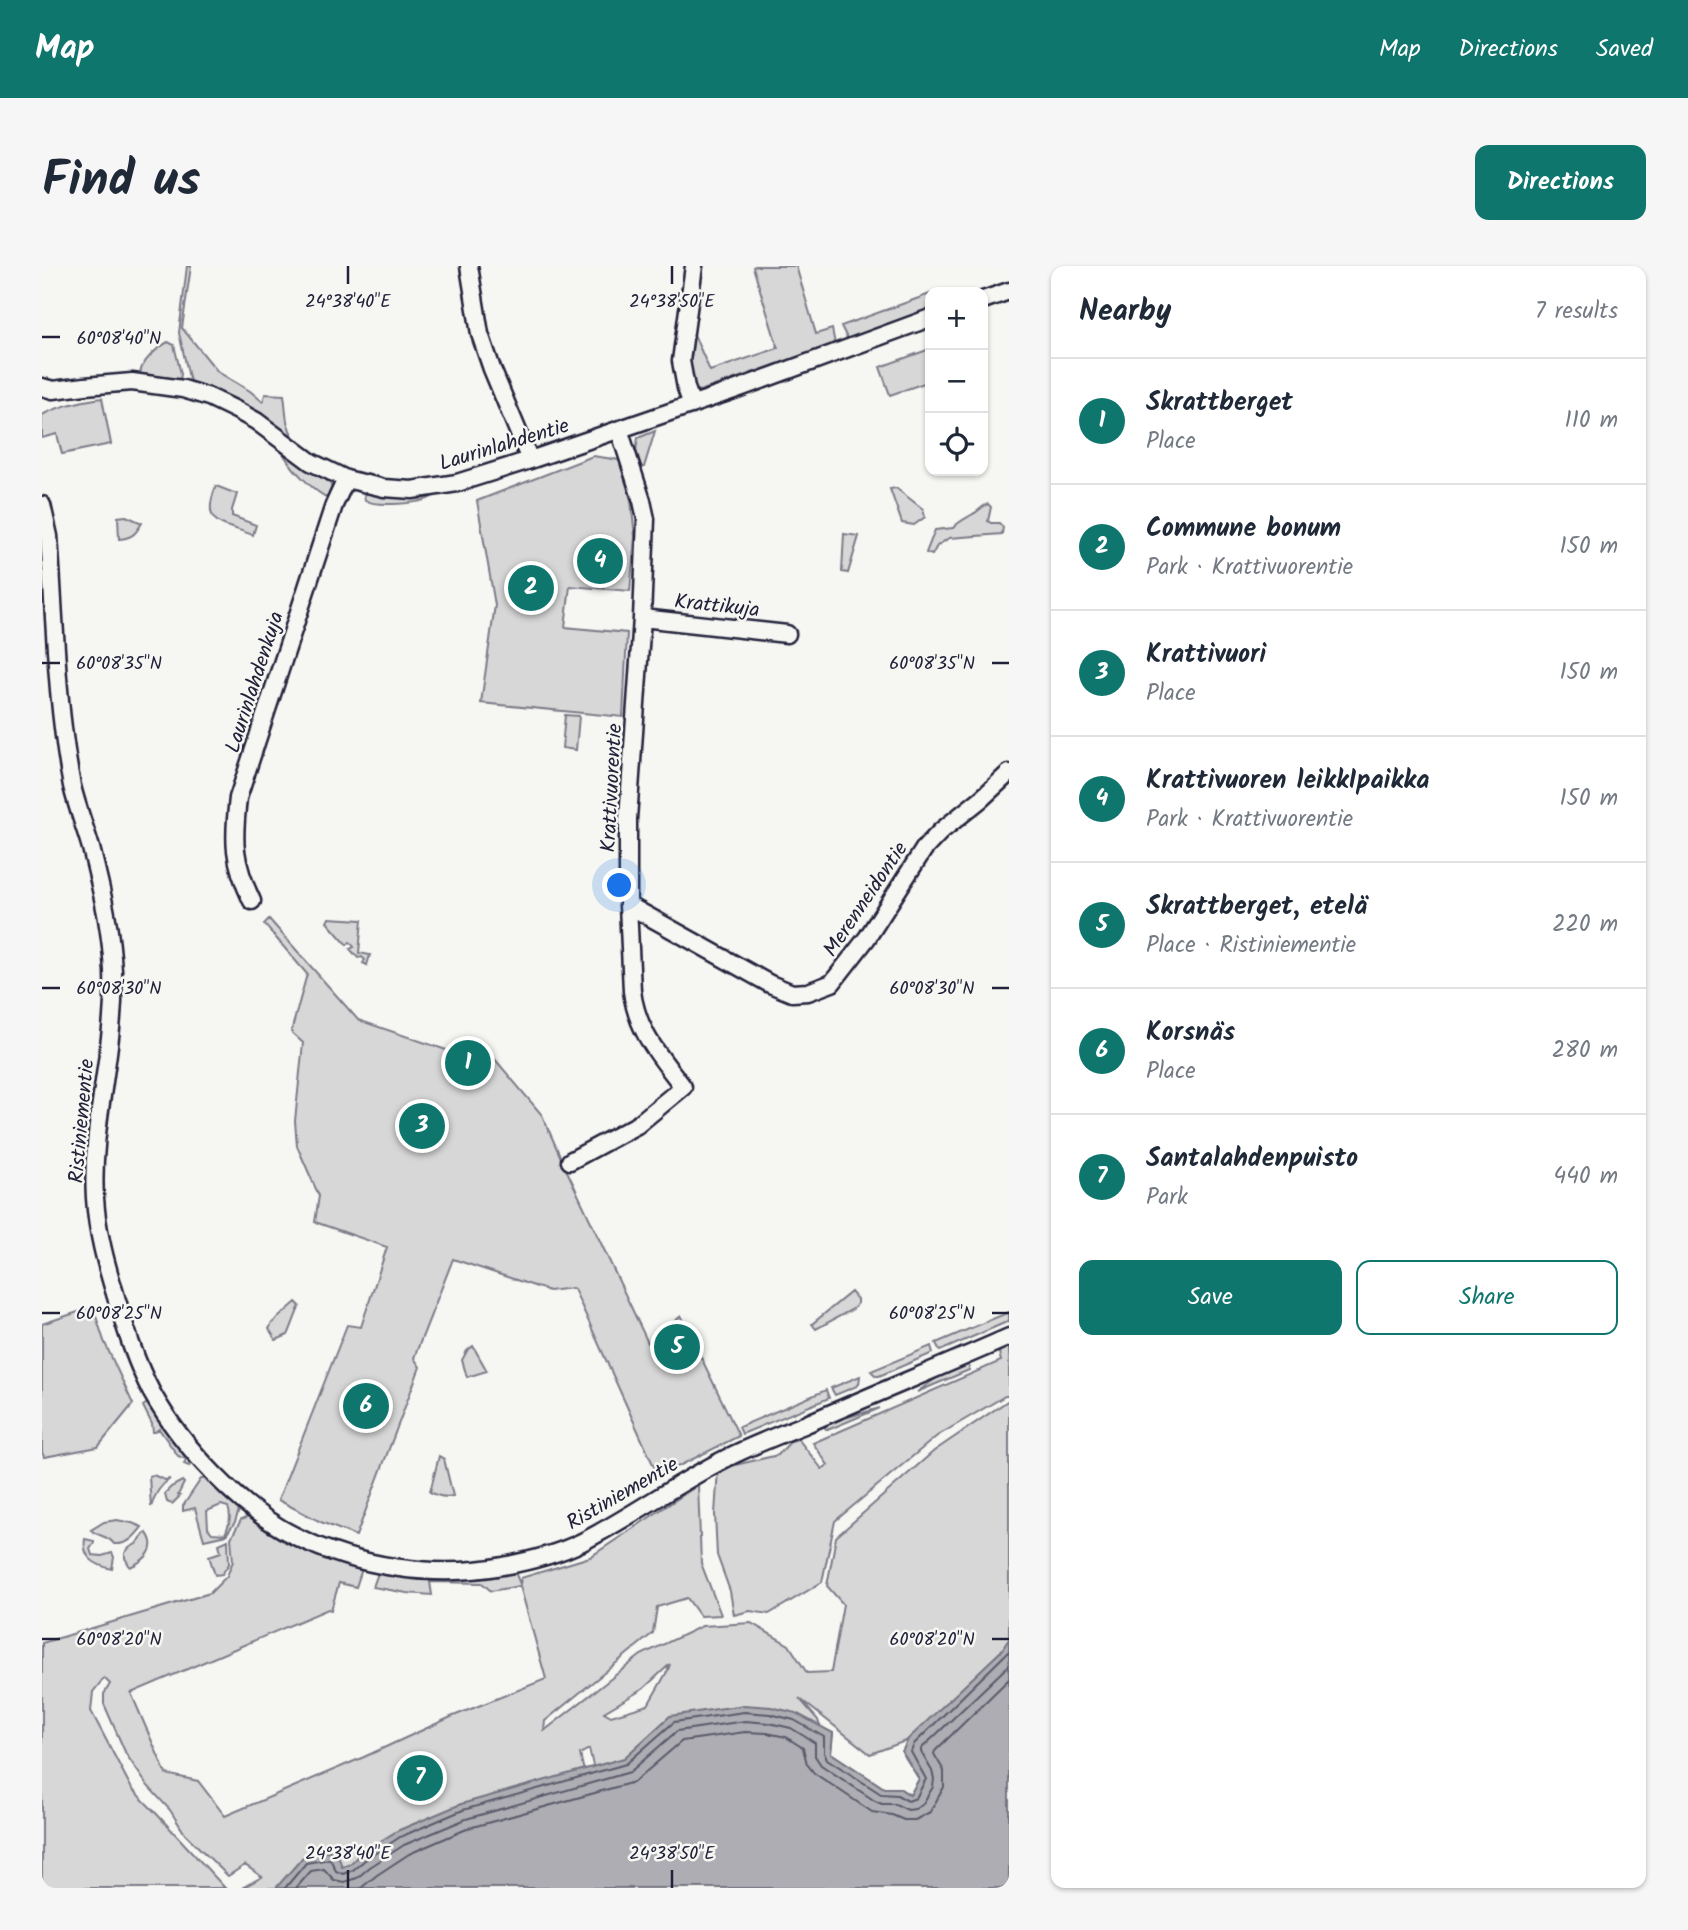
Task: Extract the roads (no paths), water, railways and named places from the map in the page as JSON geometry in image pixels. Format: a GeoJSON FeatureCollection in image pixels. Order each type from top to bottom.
{"type":"FeatureCollection","features":[{"type":"Feature","properties":{"kind":"street"},"geometry":{"type":"LineString","coordinates":[[469,266],[481,334],[492,369],[530,460]]}},
{"type":"Feature","properties":{"kind":"street"},"geometry":{"type":"LineString","coordinates":[[692,404],[681,361],[694,266]]}},
{"type":"Feature","properties":{"kind":"street"},"geometry":{"type":"LineString","coordinates":[[988,298],[1009,291]]}},
{"type":"Feature","properties":{"kind":"street","name":"Laurinlahdentie"},"geometry":{"type":"LineString","coordinates":[[46,393],[132,382],[183,389],[209,397],[256,421],[311,462],[346,479],[384,488],[412,490],[457,483],[530,460],[925,320]]}},
{"type":"Feature","properties":{"kind":"street","name":"Krattivuorentie"},"geometry":{"type":"LineString","coordinates":[[570,1161],[636,1125],[683,1087],[653,1050],[640,1024],[632,992],[628,819],[646,519],[619,429]]}},
{"type":"Feature","properties":{"kind":"street","name":"Laurinlahdenkuja"},"geometry":{"type":"LineString","coordinates":[[252,901],[242,880],[236,852],[235,820],[240,792],[328,523],[346,479]]}},
{"type":"Feature","properties":{"kind":"street","name":"Ristiniementie"},"geometry":{"type":"LineString","coordinates":[[42,505],[49,536],[63,734],[74,792],[109,923],[113,965],[113,1005],[95,1152],[95,1198],[103,1256],[129,1340],[151,1391],[177,1432],[225,1484],[261,1515],[291,1534],[323,1548],[374,1563],[407,1569],[496,1567],[537,1558],[579,1543],[734,1454],[1009,1338]]}},
{"type":"Feature","properties":{"kind":"street","name":"Krattikuja"},"geometry":{"type":"LineString","coordinates":[[642,618],[787,634]]}},
{"type":"Feature","properties":{"kind":"street","name":"Merenneidontie"},"geometry":{"type":"LineString","coordinates":[[628,905],[770,984],[792,993],[808,992],[832,983],[867,938],[924,849],[1009,773]]}},
{"type":"Feature","properties":{"kind":"water"},"geometry":{"type":"Polygon","coordinates":[[[1009,1639],[1009,1888],[276,1888],[303,1857],[336,1849],[342,1867],[397,1831],[461,1804],[624,1758],[670,1716],[744,1705],[771,1707],[796,1713],[833,1733],[831,1753],[884,1788],[899,1788],[910,1795],[919,1779],[902,1752],[908,1739],[1001,1651],[1009,1639]]]}},
{"type":"Feature","properties":{"kind":"place","name":"Krattivuoren leikkIpaikka"},"geometry":{"type":"Point","coordinates":[600,561]}},
{"type":"Feature","properties":{"kind":"place","name":"Commune bonum"},"geometry":{"type":"Point","coordinates":[531,588]}},
{"type":"Feature","properties":{"kind":"place","name":"Skrattberget"},"geometry":{"type":"Point","coordinates":[468,1063]}},
{"type":"Feature","properties":{"kind":"place","name":"Krattivuori"},"geometry":{"type":"Point","coordinates":[422,1126]}},
{"type":"Feature","properties":{"kind":"place","name":"Skrattberget, etelä"},"geometry":{"type":"Point","coordinates":[677,1347]}},
{"type":"Feature","properties":{"kind":"place","name":"Korsnäs"},"geometry":{"type":"Point","coordinates":[366,1406]}},
{"type":"Feature","properties":{"kind":"place","name":"Santalahdenpuisto"},"geometry":{"type":"Point","coordinates":[420,1778]}}]}
